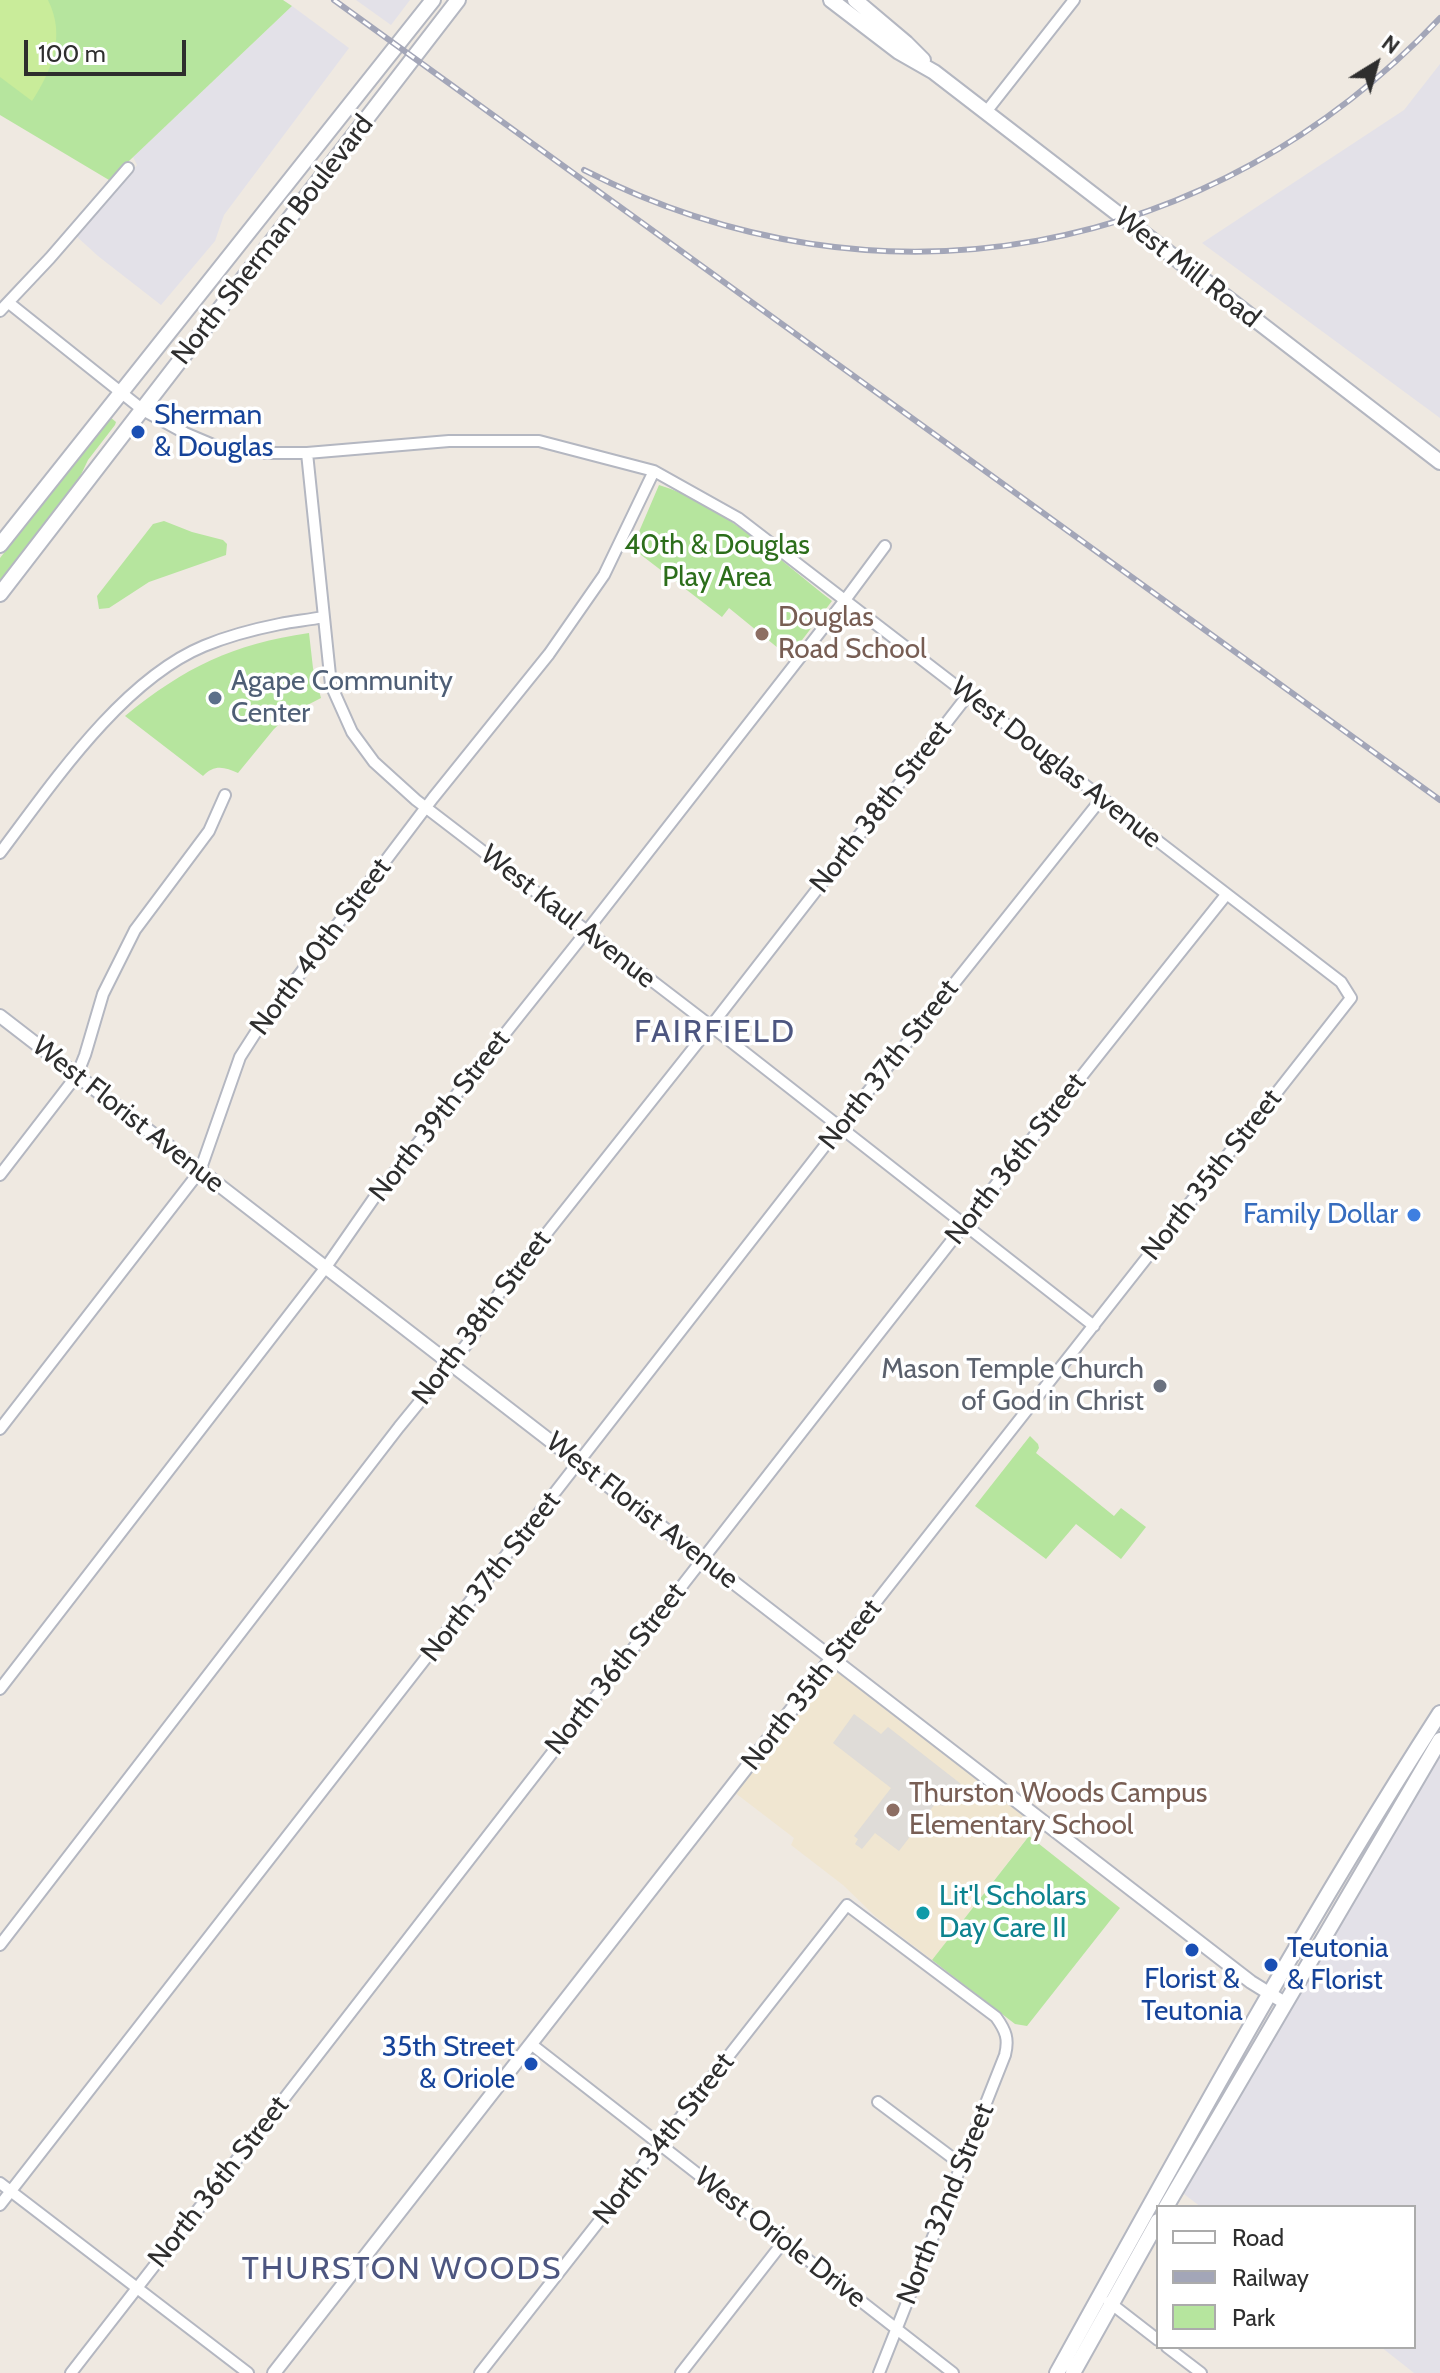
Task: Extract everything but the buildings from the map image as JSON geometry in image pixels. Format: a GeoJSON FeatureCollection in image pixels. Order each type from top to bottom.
{"type":"FeatureCollection","features":[{"type":"Feature","properties":{"kind":"main road","name":"North Sherman Boulevard"},"geometry":{"type":"LineString","coordinates":[[0,545],[433,0]]}},
{"type":"Feature","properties":{"kind":"main road","name":"North Sherman Boulevard"},"geometry":{"type":"LineString","coordinates":[[0,594],[458,0]]}},
{"type":"Feature","properties":{"kind":"main road","name":"West Mill Road"},"geometry":{"type":"LineString","coordinates":[[831,0],[899,52],[934,72],[1440,462]]}},
{"type":"Feature","properties":{"kind":"main road","name":"West Mill Road"},"geometry":{"type":"LineString","coordinates":[[855,0],[906,43],[934,72]]}},
{"type":"Feature","properties":{"kind":"main road"},"geometry":{"type":"LineString","coordinates":[[1156,2205],[1269,1993],[1375,1813],[1440,1713]]}},
{"type":"Feature","properties":{"kind":"main road"},"geometry":{"type":"LineString","coordinates":[[1167,2205],[1440,1740]]}},
{"type":"Feature","properties":{"kind":"main road"},"geometry":{"type":"LineString","coordinates":[[1073,2373],[1106,2300],[1156,2206]]}},
{"type":"Feature","properties":{"kind":"main road"},"geometry":{"type":"LineString","coordinates":[[1057,2373],[1156,2224]]}},
{"type":"Feature","properties":{"kind":"street"},"geometry":{"type":"LineString","coordinates":[[986,112],[1074,0]]}},
{"type":"Feature","properties":{"kind":"street"},"geometry":{"type":"LineString","coordinates":[[0,311],[128,168]]}},
{"type":"Feature","properties":{"kind":"street","name":"West Douglas Avenue"},"geometry":{"type":"LineString","coordinates":[[9,303],[143,410],[218,447],[267,453],[307,453],[449,441],[539,441],[654,471],[738,518],[1341,982],[1351,998]]}},
{"type":"Feature","properties":{"kind":"street","name":"West Kaul Avenue"},"geometry":{"type":"LineString","coordinates":[[307,453],[331,685],[352,732],[374,762],[426,807],[1094,1326]]}},
{"type":"Feature","properties":{"kind":"street","name":"North 40th Street"},"geometry":{"type":"LineString","coordinates":[[0,1429],[200,1171],[240,1057],[256,1032],[426,807],[549,654],[604,575],[654,471]]}},
{"type":"Feature","properties":{"kind":"street","name":"North 39th Street"},"geometry":{"type":"LineString","coordinates":[[0,1689],[326,1267],[376,1195],[586,932],[885,546]]}},
{"type":"Feature","properties":{"kind":"street"},"geometry":{"type":"LineString","coordinates":[[0,853],[114,710],[165,668],[193,651],[222,640],[283,623],[323,617]]}},
{"type":"Feature","properties":{"kind":"street","name":"North 38th Street"},"geometry":{"type":"LineString","coordinates":[[0,1945],[471,1339],[500,1292],[968,695]]}},
{"type":"Feature","properties":{"kind":"street"},"geometry":{"type":"LineString","coordinates":[[0,1175],[77,1075],[103,994],[135,930],[209,831],[225,795]]}},
{"type":"Feature","properties":{"kind":"street","name":"North 37th Street"},"geometry":{"type":"LineString","coordinates":[[0,2205],[840,1127],[1102,798]]}},
{"type":"Feature","properties":{"kind":"street","name":"North 36th Street"},"geometry":{"type":"LineString","coordinates":[[71,2373],[703,1557],[1226,895]]}},
{"type":"Feature","properties":{"kind":"street","name":"North 35th Street"},"geometry":{"type":"LineString","coordinates":[[274,2373],[1351,998]]}},
{"type":"Feature","properties":{"kind":"street","name":"West Florist Avenue"},"geometry":{"type":"LineString","coordinates":[[0,1016],[1242,1975],[1285,2003]]}},
{"type":"Feature","properties":{"kind":"street","name":"North 32nd Street"},"geometry":{"type":"LineString","coordinates":[[847,1905],[996,2017],[1007,2034],[1005,2055],[879,2373]]}},
{"type":"Feature","properties":{"kind":"street","name":"North 34th Street"},"geometry":{"type":"LineString","coordinates":[[480,2373],[847,1905]]}},
{"type":"Feature","properties":{"kind":"street","name":"West Oriole Drive"},"geometry":{"type":"LineString","coordinates":[[531,2044],[953,2373]]}},
{"type":"Feature","properties":{"kind":"street"},"geometry":{"type":"LineString","coordinates":[[878,2102],[962,2165]]}},
{"type":"Feature","properties":{"kind":"street"},"geometry":{"type":"LineString","coordinates":[[0,2183],[248,2373]]}},
{"type":"Feature","properties":{"kind":"street"},"geometry":{"type":"LineString","coordinates":[[681,2373],[784,2241]]}},
{"type":"Feature","properties":{"kind":"street"},"geometry":{"type":"LineString","coordinates":[[1106,2300],[1156,2338]]}},
{"type":"Feature","properties":{"kind":"street"},"geometry":{"type":"LineString","coordinates":[[1170,2349],[1201,2373]]}},
{"type":"Feature","properties":{"kind":"shaded area"},"geometry":{"type":"Polygon","coordinates":[[[356,0],[410,0],[391,25],[356,0]]]}},
{"type":"Feature","properties":{"kind":"shaded area"},"geometry":{"type":"Polygon","coordinates":[[[292,6],[349,48],[224,215],[215,241],[161,305],[75,235],[137,165],[133,157],[292,6]]]}},
{"type":"Feature","properties":{"kind":"shaded area"},"geometry":{"type":"Polygon","coordinates":[[[1440,64],[1440,418],[1202,243],[1404,110],[1440,64]]]}},
{"type":"Feature","properties":{"kind":"shaded area","name":"Thurston Woods Campus Elementary School"},"geometry":{"type":"Polygon","coordinates":[[[832,1658],[1041,1820],[932,1960],[791,1845],[794,1838],[730,1789],[832,1658]]]}},
{"type":"Feature","properties":{"kind":"shaded area"},"geometry":{"type":"Polygon","coordinates":[[[854,1714],[881,1734],[888,1727],[961,1784],[944,1806],[935,1804],[899,1851],[875,1833],[862,1849],[855,1844],[858,1839],[854,1836],[891,1788],[833,1743],[854,1714]]]}},
{"type":"Feature","properties":{"kind":"shaded area"},"geometry":{"type":"Polygon","coordinates":[[[1440,1740],[1440,2373],[1414,2373],[1384,2349],[1416,2349],[1416,2205],[1198,2205],[1176,2188],[1440,1740]]]}},
{"type":"Feature","properties":{"kind":"green space"},"geometry":{"type":"Polygon","coordinates":[[[0,0],[283,0],[292,6],[109,180],[0,115],[0,0]]]}},
{"type":"Feature","properties":{"kind":"green space"},"geometry":{"type":"Polygon","coordinates":[[[0,0],[48,0],[53,13],[56,40],[51,65],[32,101],[0,77],[0,0]]]}},
{"type":"Feature","properties":{"kind":"green space"},"geometry":{"type":"Polygon","coordinates":[[[110,417],[116,422],[115,425],[88,460],[77,483],[0,581],[0,558],[110,417]]]}},
{"type":"Feature","properties":{"kind":"green space","name":"40th & Douglas Play Area"},"geometry":{"type":"Polygon","coordinates":[[[659,485],[683,494],[728,520],[832,601],[789,657],[729,608],[722,617],[632,548],[659,485]]]}},
{"type":"Feature","properties":{"kind":"green space"},"geometry":{"type":"Polygon","coordinates":[[[164,521],[223,540],[227,544],[226,555],[149,582],[109,608],[99,609],[97,596],[153,524],[164,521]]]}},
{"type":"Feature","properties":{"kind":"green space"},"geometry":{"type":"Polygon","coordinates":[[[309,633],[313,668],[321,698],[290,714],[238,773],[220,768],[203,776],[125,716],[168,684],[211,660],[257,644],[309,633]]]}},
{"type":"Feature","properties":{"kind":"green space"},"geometry":{"type":"Polygon","coordinates":[[[1030,1436],[1038,1444],[1036,1453],[1114,1516],[1121,1508],[1146,1527],[1121,1559],[1076,1524],[1046,1559],[975,1506],[1030,1436]]]}},
{"type":"Feature","properties":{"kind":"green space"},"geometry":{"type":"Polygon","coordinates":[[[1029,1836],[1120,1908],[1027,2026],[1015,2024],[932,1960],[1029,1836]]]}},
{"type":"Feature","properties":{"kind":"railway"},"geometry":{"type":"LineString","coordinates":[[334,0],[1440,800]]}},
{"type":"Feature","properties":{"kind":"railway"},"geometry":{"type":"LineString","coordinates":[[584,170],[696,217],[810,244],[925,252],[1038,241],[1147,211],[1252,164],[1350,100],[1440,18]]}},
{"type":"Feature","properties":{"kind":"place","name":"Sherman & Douglas"},"geometry":{"type":"Point","coordinates":[138,432]}},
{"type":"Feature","properties":{"kind":"place","name":"Douglas Road School"},"geometry":{"type":"Point","coordinates":[762,634]}},
{"type":"Feature","properties":{"kind":"place","name":"Agape Community Center"},"geometry":{"type":"Point","coordinates":[215,698]}},
{"type":"Feature","properties":{"kind":"place","name":"Family Dollar"},"geometry":{"type":"Point","coordinates":[1414,1215]}},
{"type":"Feature","properties":{"kind":"place","name":"Mason Temple Church of God in Christ"},"geometry":{"type":"Point","coordinates":[1160,1386]}},
{"type":"Feature","properties":{"kind":"place","name":"Thurston Woods Campus Elementary School"},"geometry":{"type":"Point","coordinates":[893,1810]}},
{"type":"Feature","properties":{"kind":"place","name":"Lit'l Scholars Day Care II"},"geometry":{"type":"Point","coordinates":[923,1913]}},
{"type":"Feature","properties":{"kind":"place","name":"Florist & Teutonia"},"geometry":{"type":"Point","coordinates":[1192,1950]}},
{"type":"Feature","properties":{"kind":"place","name":"Teutonia & Florist"},"geometry":{"type":"Point","coordinates":[1271,1965]}},
{"type":"Feature","properties":{"kind":"place","name":"35th Street & Oriole"},"geometry":{"type":"Point","coordinates":[531,2064]}},
{"type":"Feature","properties":{"kind":"district","name":"FAIRFIELD"},"geometry":{"type":"Point","coordinates":[715,1033]}},
{"type":"Feature","properties":{"kind":"district","name":"THURSTON WOODS"},"geometry":{"type":"Point","coordinates":[402,2270]}}]}
